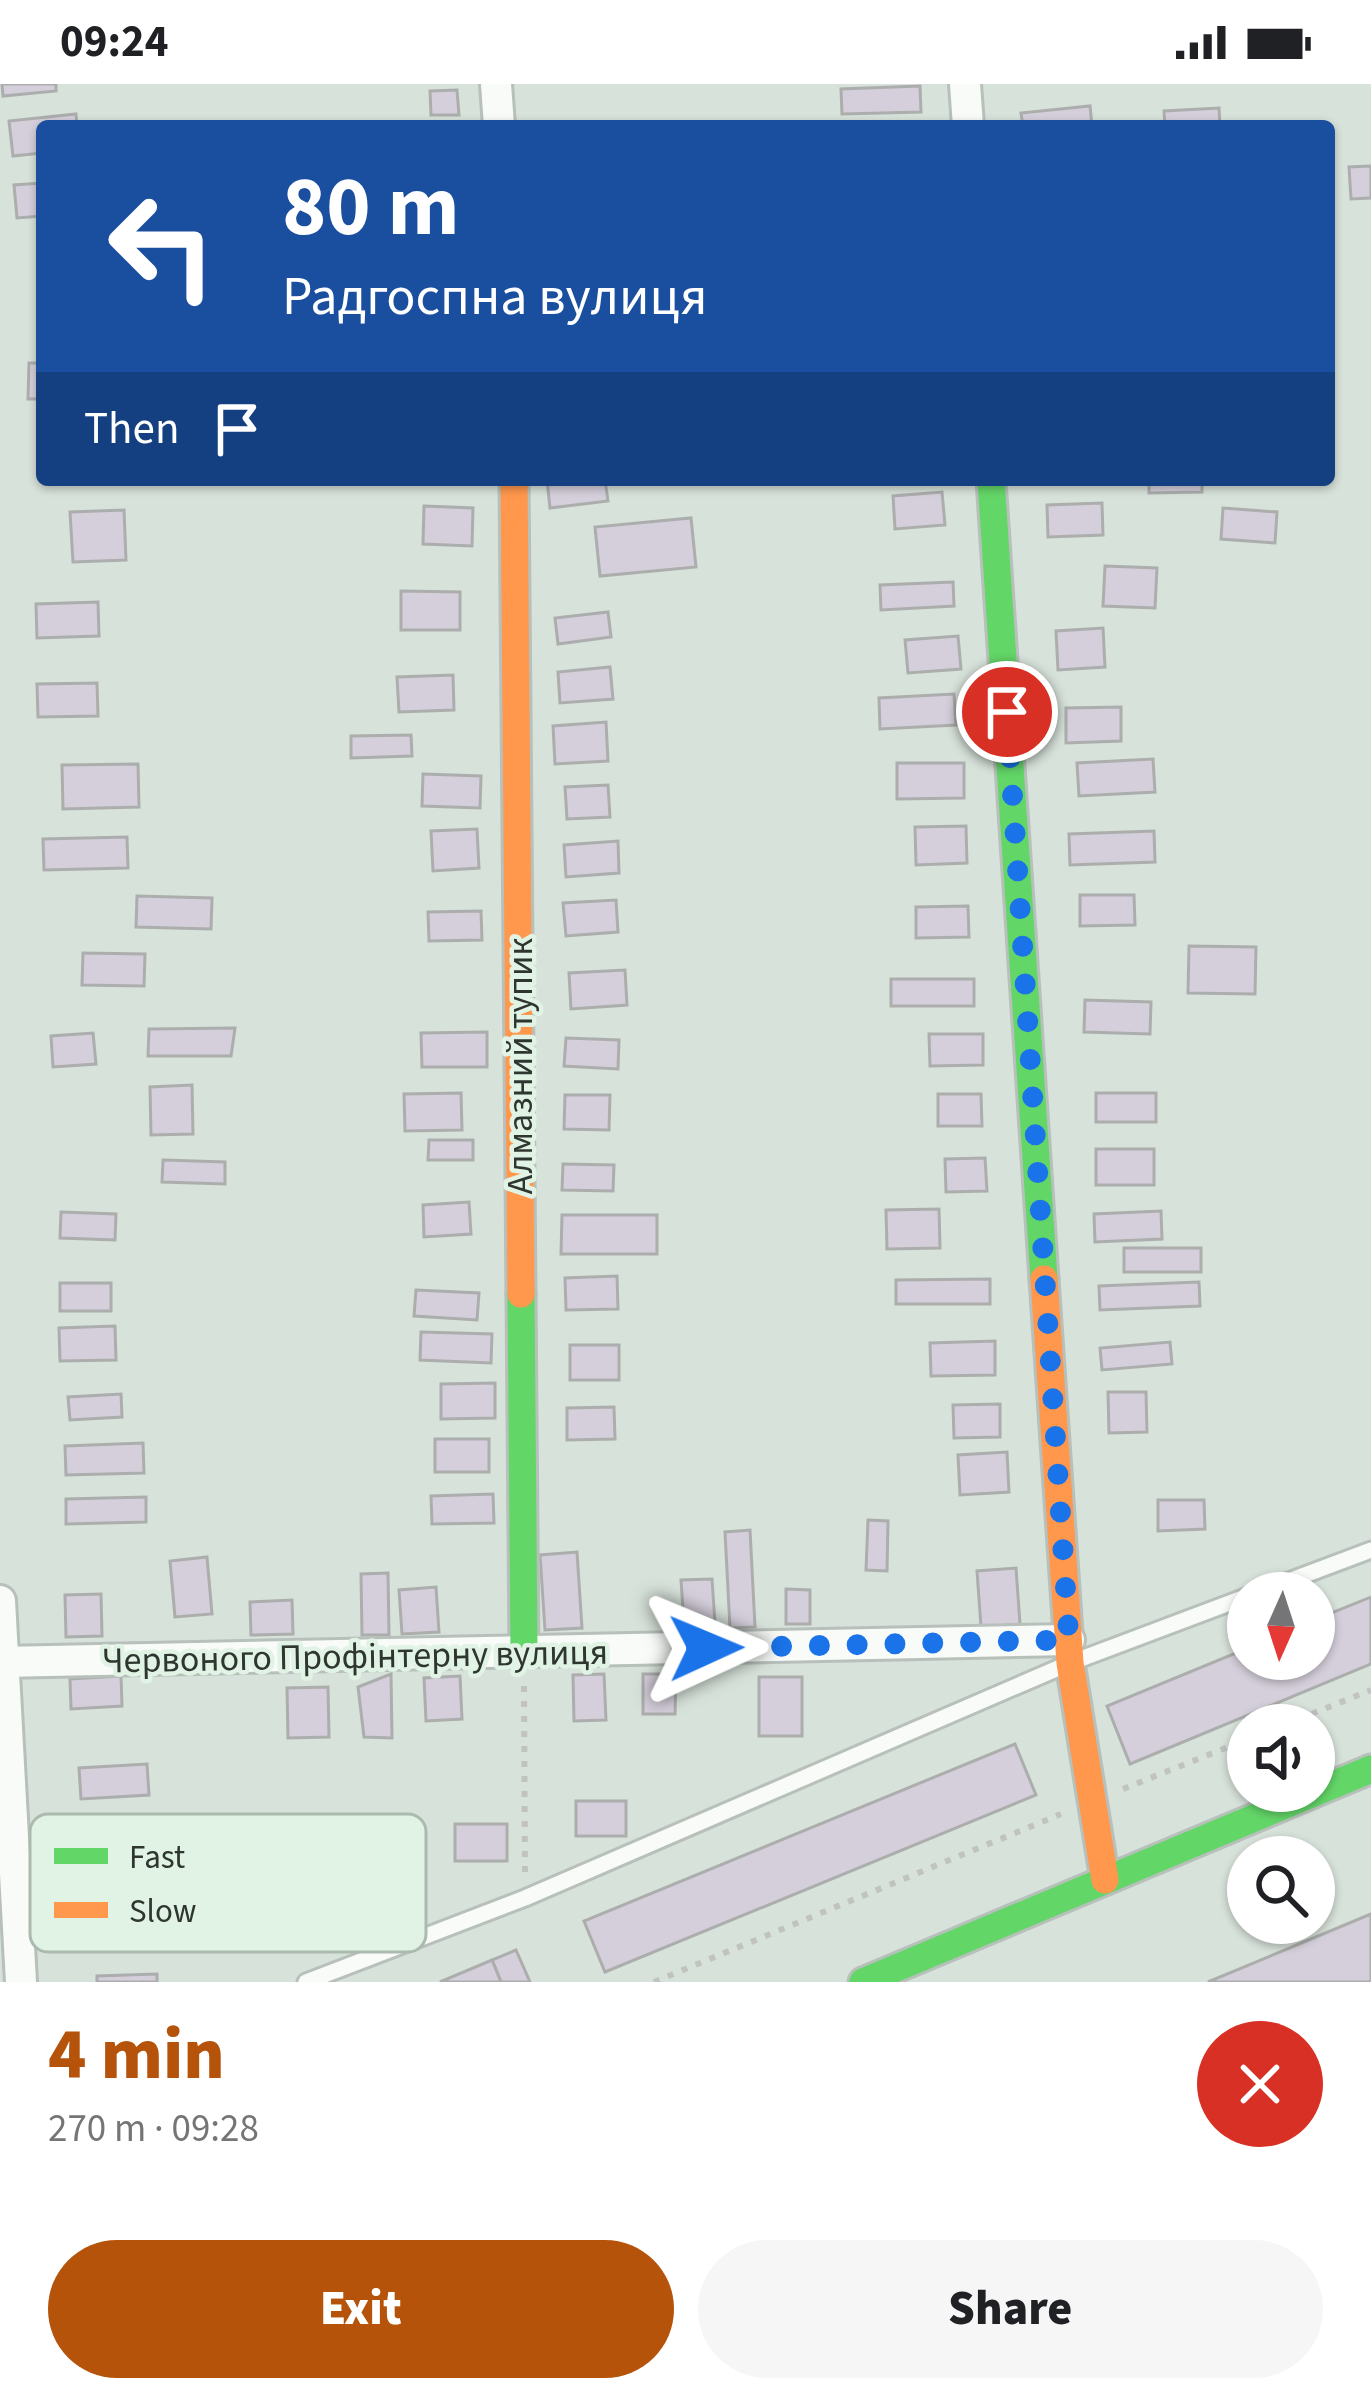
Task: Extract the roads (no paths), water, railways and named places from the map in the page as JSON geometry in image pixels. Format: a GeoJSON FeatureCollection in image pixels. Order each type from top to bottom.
{"type":"FeatureCollection","features":[{"type":"Feature","properties":{"kind":"street"},"geometry":{"type":"LineString","coordinates":[[496,84],[499,120]]}},
{"type":"Feature","properties":{"kind":"street"},"geometry":{"type":"LineString","coordinates":[[965,84],[968,120]]}},
{"type":"Feature","properties":{"kind":"street","name":"Алмазний тупик"},"geometry":{"type":"LineString","coordinates":[[514,486],[524,1651]]}},
{"type":"Feature","properties":{"kind":"street"},"geometry":{"type":"LineString","coordinates":[[992,486],[1070,1652],[1105,1880]]}},
{"type":"Feature","properties":{"kind":"street"},"geometry":{"type":"LineString","coordinates":[[0,1601],[21,1982]]}},
{"type":"Feature","properties":{"kind":"street","name":"Червоного Профінтерну вулиця"},"geometry":{"type":"LineString","coordinates":[[1,1662],[524,1651],[1070,1652]]}},
{"type":"Feature","properties":{"kind":"street"},"geometry":{"type":"LineString","coordinates":[[862,1982],[1371,1769]]}},
{"type":"Feature","properties":{"kind":"lane"},"geometry":{"type":"LineString","coordinates":[[1313,1572],[1371,1550]]}},
{"type":"Feature","properties":{"kind":"lane"},"geometry":{"type":"LineString","coordinates":[[426,1936],[525,1898],[1070,1652],[1227,1603]]}},
{"type":"Feature","properties":{"kind":"lane"},"geometry":{"type":"LineString","coordinates":[[306,1982],[384,1952]]}}]}
